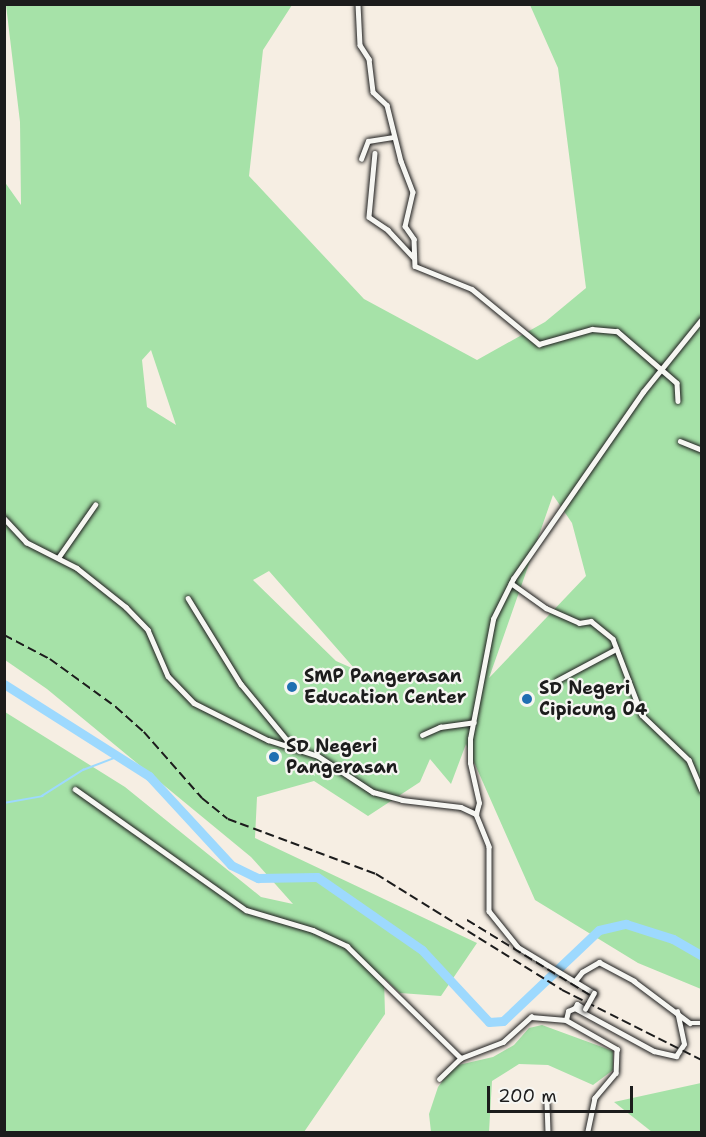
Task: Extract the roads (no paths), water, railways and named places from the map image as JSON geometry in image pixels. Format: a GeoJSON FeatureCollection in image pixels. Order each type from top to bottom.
{"type":"FeatureCollection","features":[{"type":"Feature","properties":{"kind":"street"},"geometry":{"type":"LineString","coordinates":[[358,4],[360,45],[369,59],[373,92],[387,105],[394,137],[413,192],[405,224],[415,242],[413,257]]}},
{"type":"Feature","properties":{"kind":"street"},"geometry":{"type":"LineString","coordinates":[[361,159],[368,141],[394,137]]}},
{"type":"Feature","properties":{"kind":"street"},"geometry":{"type":"LineString","coordinates":[[375,153],[370,218],[388,230],[413,257],[418,268],[475,291],[539,344],[609,329],[662,368],[678,385],[678,401]]}},
{"type":"Feature","properties":{"kind":"street"},"geometry":{"type":"LineString","coordinates":[[566,1020],[568,1011],[575,1008],[577,1004],[585,1009],[594,993],[516,945],[489,911],[489,847],[476,814],[479,803],[469,752],[484,678],[490,627],[511,583],[662,368],[702,319]]}},
{"type":"Feature","properties":{"kind":"street"},"geometry":{"type":"LineString","coordinates":[[680,441],[702,450]]}},
{"type":"Feature","properties":{"kind":"street"},"geometry":{"type":"LineString","coordinates":[[58,558],[95,505]]}},
{"type":"Feature","properties":{"kind":"street"},"geometry":{"type":"LineString","coordinates":[[4,518],[26,542],[92,578],[141,622],[164,669],[189,700],[268,740],[323,759],[373,792],[414,802],[461,807],[476,814]]}},
{"type":"Feature","properties":{"kind":"street"},"geometry":{"type":"LineString","coordinates":[[511,583],[546,608],[579,623],[591,621],[612,639],[642,716],[689,760],[702,790]]}},
{"type":"Feature","properties":{"kind":"street"},"geometry":{"type":"LineString","coordinates":[[188,598],[241,684],[292,747]]}},
{"type":"Feature","properties":{"kind":"street"},"geometry":{"type":"LineString","coordinates":[[556,681],[616,649]]}},
{"type":"Feature","properties":{"kind":"street"},"geometry":{"type":"LineString","coordinates":[[422,735],[446,726],[474,722]]}},
{"type":"Feature","properties":{"kind":"street"},"geometry":{"type":"LineString","coordinates":[[75,789],[246,910],[313,930],[347,945],[461,1058]]}},
{"type":"Feature","properties":{"kind":"street"},"geometry":{"type":"LineString","coordinates":[[574,981],[582,972],[599,962],[677,1012],[690,1023],[702,1023]]}},
{"type":"Feature","properties":{"kind":"street"},"geometry":{"type":"LineString","coordinates":[[575,1008],[654,1051],[672,1056],[676,1056],[684,1044],[677,1012]]}},
{"type":"Feature","properties":{"kind":"street"},"geometry":{"type":"LineString","coordinates":[[439,1079],[461,1058],[503,1042],[531,1017],[566,1020],[617,1049],[619,1054],[614,1079],[595,1098],[588,1132]]}},
{"type":"Feature","properties":{"kind":"street"},"geometry":{"type":"LineString","coordinates":[[547,1103],[548,1132]]}},
{"type":"Feature","properties":{"kind":"waterway"},"geometry":{"type":"LineString","coordinates":[[4,684],[149,776],[231,865],[258,878],[317,877],[422,950],[489,1022],[503,1021],[599,930],[626,924],[673,939],[702,956]]}},
{"type":"Feature","properties":{"kind":"waterway"},"geometry":{"type":"LineString","coordinates":[[4,803],[42,796],[83,770],[119,756]]}},
{"type":"Feature","properties":{"kind":"railway"},"geometry":{"type":"LineString","coordinates":[[4,635],[50,659],[116,707],[144,732],[202,798],[228,819],[376,874],[562,990],[702,1060]]}},
{"type":"Feature","properties":{"kind":"railway"},"geometry":{"type":"LineString","coordinates":[[467,920],[590,995]]}},
{"type":"Feature","properties":{"kind":"place","name":"SMP Pangerasan Education Center"},"geometry":{"type":"Point","coordinates":[292,687]}},
{"type":"Feature","properties":{"kind":"place","name":"SD Negeri Cipicung 04"},"geometry":{"type":"Point","coordinates":[527,699]}},
{"type":"Feature","properties":{"kind":"place","name":"SD Negeri Pangerasan"},"geometry":{"type":"Point","coordinates":[274,757]}}]}
